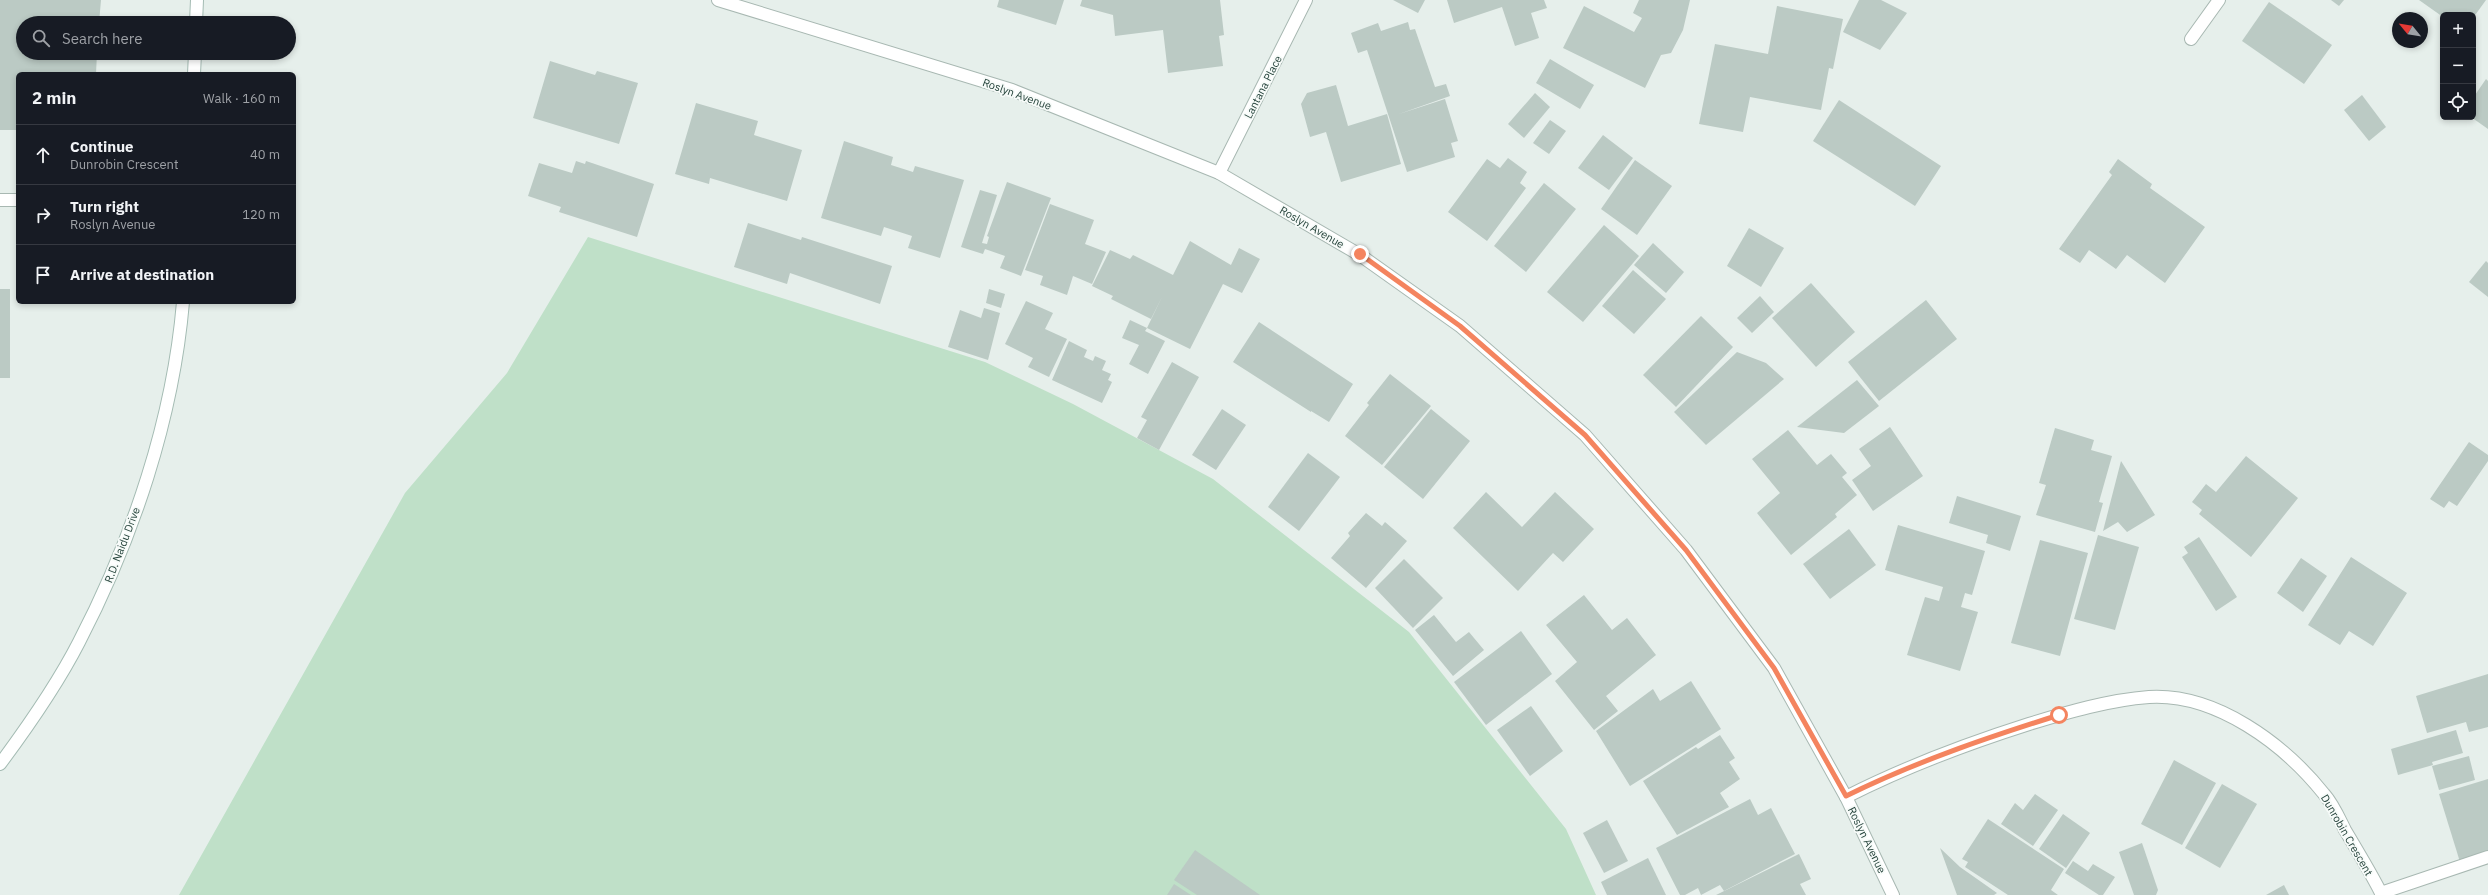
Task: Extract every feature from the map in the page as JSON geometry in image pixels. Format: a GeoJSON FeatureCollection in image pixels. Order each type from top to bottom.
{"type":"FeatureCollection","features":[{"type":"Feature","properties":{"kind":"street"},"geometry":{"type":"LineString","coordinates":[[196,16],[197,0]]}},
{"type":"Feature","properties":{"kind":"street","name":"Roslyn Avenue"},"geometry":{"type":"LineString","coordinates":[[718,0],[1012,90],[1219,174],[1360,254],[1460,326],[1585,435],[1686,550],[1774,668],[1846,796],[1893,895]]}},
{"type":"Feature","properties":{"kind":"street","name":"Lantana Place"},"geometry":{"type":"LineString","coordinates":[[1219,174],[1306,0]]}},
{"type":"Feature","properties":{"kind":"street"},"geometry":{"type":"LineString","coordinates":[[2191,39],[2218,0]]}},
{"type":"Feature","properties":{"kind":"street"},"geometry":{"type":"LineString","coordinates":[[194,72],[195,60]]}},
{"type":"Feature","properties":{"kind":"street"},"geometry":{"type":"LineString","coordinates":[[0,200],[16,200]]}},
{"type":"Feature","properties":{"kind":"street","name":"R.D. Naidu Drive"},"geometry":{"type":"LineString","coordinates":[[0,764],[35,716],[79,643],[116,566],[137,506],[170,388],[183,304]]}},
{"type":"Feature","properties":{"kind":"street","name":"Dunrobin Crescent"},"geometry":{"type":"LineString","coordinates":[[1846,796],[1890,775],[1975,741],[2059,715],[2089,707],[2149,697],[2188,700],[2230,717],[2265,738],[2299,766],[2325,795],[2382,894]]}},
{"type":"Feature","properties":{"kind":"street"},"geometry":{"type":"LineString","coordinates":[[2382,894],[2488,857]]}},
{"type":"Feature","properties":{"kind":"green space"},"geometry":{"type":"Polygon","coordinates":[[[588,237],[985,362],[1073,404],[1213,479],[1409,632],[1566,829],[1596,895],[179,895],[405,493],[507,373],[588,237]]]}},
{"type":"Feature","properties":{"kind":"building"},"geometry":{"type":"Polygon","coordinates":[[[0,0],[101,0],[100,16],[16,16],[16,60],[97,60],[96,72],[16,72],[16,130],[0,130],[0,0]]]}},
{"type":"Feature","properties":{"kind":"building"},"geometry":{"type":"Polygon","coordinates":[[[999,0],[1064,0],[1056,25],[997,7],[999,0]]]}},
{"type":"Feature","properties":{"kind":"building"},"geometry":{"type":"Polygon","coordinates":[[[1082,0],[1220,0],[1224,35],[1219,36],[1223,66],[1168,73],[1163,30],[1115,36],[1113,15],[1080,6],[1082,0]]]}},
{"type":"Feature","properties":{"kind":"building"},"geometry":{"type":"Polygon","coordinates":[[[1393,0],[1425,0],[1418,13],[1393,0]]]}},
{"type":"Feature","properties":{"kind":"building"},"geometry":{"type":"Polygon","coordinates":[[[1447,0],[1544,0],[1547,8],[1531,13],[1539,38],[1515,46],[1502,7],[1454,23],[1447,0]]]}},
{"type":"Feature","properties":{"kind":"building"},"geometry":{"type":"Polygon","coordinates":[[[1639,0],[1690,0],[1683,30],[1671,53],[1661,55],[1645,88],[1563,48],[1584,6],[1634,32],[1642,18],[1633,13],[1639,0]]]}},
{"type":"Feature","properties":{"kind":"building"},"geometry":{"type":"Polygon","coordinates":[[[1859,0],[1881,0],[1907,13],[1880,50],[1843,32],[1859,0]]]}},
{"type":"Feature","properties":{"kind":"building"},"geometry":{"type":"Polygon","coordinates":[[[2331,0],[2344,0],[2339,6],[2331,0]]]}},
{"type":"Feature","properties":{"kind":"building"},"geometry":{"type":"Polygon","coordinates":[[[2419,0],[2486,0],[2476,14],[2476,12],[2440,12],[2440,15],[2419,0]]]}},
{"type":"Feature","properties":{"kind":"building"},"geometry":{"type":"Polygon","coordinates":[[[2269,2],[2332,45],[2304,84],[2242,41],[2269,2]]]}},
{"type":"Feature","properties":{"kind":"building"},"geometry":{"type":"Polygon","coordinates":[[[1777,6],[1843,19],[1833,69],[1829,68],[1821,110],[1750,97],[1743,132],[1699,124],[1715,44],[1768,54],[1777,6]]]}},
{"type":"Feature","properties":{"kind":"building"},"geometry":{"type":"Polygon","coordinates":[[[1408,22],[1410,30],[1415,29],[1435,87],[1446,84],[1450,96],[1399,114],[1445,99],[1458,141],[1451,143],[1455,157],[1407,172],[1367,50],[1358,53],[1351,33],[1378,23],[1381,31],[1408,22]]]}},
{"type":"Feature","properties":{"kind":"building"},"geometry":{"type":"Polygon","coordinates":[[[1550,59],[1594,85],[1580,109],[1536,83],[1550,59]]]}},
{"type":"Feature","properties":{"kind":"building"},"geometry":{"type":"Polygon","coordinates":[[[550,61],[595,75],[597,71],[638,83],[619,144],[533,118],[550,61]]]}},
{"type":"Feature","properties":{"kind":"building"},"geometry":{"type":"Polygon","coordinates":[[[2486,79],[2488,81],[2488,129],[2475,120],[2476,94],[2486,79]]]}},
{"type":"Feature","properties":{"kind":"building"},"geometry":{"type":"Polygon","coordinates":[[[1336,85],[1348,126],[1387,114],[1401,164],[1341,182],[1326,132],[1310,137],[1301,104],[1307,93],[1336,85]]]}},
{"type":"Feature","properties":{"kind":"building"},"geometry":{"type":"Polygon","coordinates":[[[1535,93],[1550,107],[1524,138],[1508,124],[1535,93]]]}},
{"type":"Feature","properties":{"kind":"building"},"geometry":{"type":"Polygon","coordinates":[[[2362,95],[2386,127],[2369,141],[2344,110],[2362,95]]]}},
{"type":"Feature","properties":{"kind":"building"},"geometry":{"type":"Polygon","coordinates":[[[1839,100],[1941,166],[1915,206],[1813,141],[1839,100]]]}},
{"type":"Feature","properties":{"kind":"building"},"geometry":{"type":"Polygon","coordinates":[[[696,103],[758,121],[754,135],[802,150],[787,201],[710,178],[709,184],[675,174],[696,103]]]}},
{"type":"Feature","properties":{"kind":"building"},"geometry":{"type":"Polygon","coordinates":[[[1550,120],[1566,131],[1549,154],[1533,143],[1550,120]]]}},
{"type":"Feature","properties":{"kind":"building"},"geometry":{"type":"Polygon","coordinates":[[[1603,135],[1633,158],[1609,190],[1578,168],[1603,135]]]}},
{"type":"Feature","properties":{"kind":"building"},"geometry":{"type":"Polygon","coordinates":[[[844,141],[893,157],[891,165],[913,172],[915,166],[964,180],[940,258],[908,248],[912,236],[884,227],[881,236],[821,218],[844,141]]]}},
{"type":"Feature","properties":{"kind":"building"},"geometry":{"type":"Polygon","coordinates":[[[1508,158],[1527,172],[1520,183],[1526,188],[1487,241],[1448,212],[1487,159],[1500,168],[1508,158]]]}},
{"type":"Feature","properties":{"kind":"building"},"geometry":{"type":"Polygon","coordinates":[[[2118,159],[2152,184],[2150,188],[2205,227],[2165,283],[2127,255],[2116,269],[2089,250],[2080,263],[2059,249],[2112,175],[2109,172],[2118,159]]]}},
{"type":"Feature","properties":{"kind":"building"},"geometry":{"type":"Polygon","coordinates":[[[1635,160],[1672,186],[1637,235],[1601,209],[1635,160]]]}},
{"type":"Feature","properties":{"kind":"building"},"geometry":{"type":"Polygon","coordinates":[[[576,161],[585,164],[586,161],[654,184],[637,237],[559,212],[561,207],[528,196],[539,163],[572,173],[576,161]]]}},
{"type":"Feature","properties":{"kind":"building"},"geometry":{"type":"Polygon","coordinates":[[[1007,182],[1051,198],[1021,276],[1000,268],[1005,256],[985,249],[983,254],[961,247],[980,190],[997,195],[982,243],[987,244],[989,237],[987,236],[1007,182]]]}},
{"type":"Feature","properties":{"kind":"building"},"geometry":{"type":"Polygon","coordinates":[[[1544,183],[1576,209],[1526,272],[1494,246],[1544,183]]]}},
{"type":"Feature","properties":{"kind":"building"},"geometry":{"type":"Polygon","coordinates":[[[1050,204],[1094,220],[1085,244],[1106,252],[1092,284],[1073,276],[1067,295],[1040,285],[1043,276],[1025,270],[1050,204]]]}},
{"type":"Feature","properties":{"kind":"building"},"geometry":{"type":"Polygon","coordinates":[[[748,223],[801,240],[802,237],[892,266],[880,304],[790,273],[787,284],[734,267],[748,223]]]}},
{"type":"Feature","properties":{"kind":"building"},"geometry":{"type":"Polygon","coordinates":[[[1604,225],[1639,256],[1583,322],[1547,292],[1604,225]]]}},
{"type":"Feature","properties":{"kind":"building"},"geometry":{"type":"Polygon","coordinates":[[[1749,228],[1784,248],[1761,287],[1727,266],[1749,228]]]}},
{"type":"Feature","properties":{"kind":"building"},"geometry":{"type":"Polygon","coordinates":[[[1190,241],[1231,265],[1239,248],[1260,259],[1242,293],[1223,284],[1190,349],[1147,328],[1162,297],[1151,319],[1111,299],[1113,296],[1092,286],[1110,250],[1130,259],[1133,255],[1173,275],[1190,241]]]}},
{"type":"Feature","properties":{"kind":"building"},"geometry":{"type":"Polygon","coordinates":[[[1653,243],[1684,272],[1666,293],[1634,265],[1653,243]]]}},
{"type":"Feature","properties":{"kind":"building"},"geometry":{"type":"Polygon","coordinates":[[[2486,261],[2488,263],[2488,297],[2469,282],[2486,261]]]}},
{"type":"Feature","properties":{"kind":"building"},"geometry":{"type":"Polygon","coordinates":[[[1633,270],[1666,299],[1634,334],[1602,306],[1633,270]]]}},
{"type":"Feature","properties":{"kind":"building"},"geometry":{"type":"Polygon","coordinates":[[[1811,283],[1855,332],[1816,367],[1772,318],[1811,283]]]}},
{"type":"Feature","properties":{"kind":"building"},"geometry":{"type":"Polygon","coordinates":[[[0,289],[10,289],[10,378],[0,378],[0,289]]]}},
{"type":"Feature","properties":{"kind":"building"},"geometry":{"type":"Polygon","coordinates":[[[989,289],[1005,294],[1001,308],[986,303],[989,289]]]}},
{"type":"Feature","properties":{"kind":"building"},"geometry":{"type":"Polygon","coordinates":[[[1760,296],[1774,312],[1752,333],[1737,318],[1760,296]]]}},
{"type":"Feature","properties":{"kind":"building"},"geometry":{"type":"Polygon","coordinates":[[[1926,300],[1957,339],[1879,401],[1848,362],[1926,300]]]}},
{"type":"Feature","properties":{"kind":"building"},"geometry":{"type":"Polygon","coordinates":[[[1026,301],[1053,313],[1045,329],[1067,339],[1049,377],[1028,367],[1033,358],[1005,344],[1026,301]]]}},
{"type":"Feature","properties":{"kind":"building"},"geometry":{"type":"Polygon","coordinates":[[[984,308],[1000,313],[988,360],[948,347],[960,310],[981,318],[984,308]]]}},
{"type":"Feature","properties":{"kind":"building"},"geometry":{"type":"Polygon","coordinates":[[[1701,316],[1733,347],[1676,407],[1643,375],[1701,316]]]}},
{"type":"Feature","properties":{"kind":"building"},"geometry":{"type":"Polygon","coordinates":[[[1130,320],[1147,328],[1145,331],[1165,341],[1148,374],[1129,364],[1139,345],[1122,338],[1130,320]]]}},
{"type":"Feature","properties":{"kind":"building"},"geometry":{"type":"Polygon","coordinates":[[[1259,322],[1353,384],[1329,422],[1233,362],[1259,322]]]}},
{"type":"Feature","properties":{"kind":"building"},"geometry":{"type":"Polygon","coordinates":[[[1069,341],[1087,350],[1084,357],[1093,361],[1095,356],[1106,361],[1102,370],[1111,374],[1108,380],[1112,382],[1102,403],[1052,380],[1069,341]]]}},
{"type":"Feature","properties":{"kind":"building"},"geometry":{"type":"Polygon","coordinates":[[[1737,352],[1766,363],[1784,379],[1706,445],[1674,412],[1737,352]]]}},
{"type":"Feature","properties":{"kind":"building"},"geometry":{"type":"Polygon","coordinates":[[[1172,362],[1199,377],[1159,450],[1137,438],[1147,420],[1141,417],[1172,362]]]}},
{"type":"Feature","properties":{"kind":"building"},"geometry":{"type":"Polygon","coordinates":[[[1390,374],[1431,406],[1382,465],[1345,436],[1369,405],[1367,403],[1390,374]]]}},
{"type":"Feature","properties":{"kind":"building"},"geometry":{"type":"Polygon","coordinates":[[[1857,380],[1879,406],[1844,433],[1797,427],[1857,380]]]}},
{"type":"Feature","properties":{"kind":"building"},"geometry":{"type":"Polygon","coordinates":[[[1222,409],[1246,425],[1216,470],[1192,455],[1222,409]]]}},
{"type":"Feature","properties":{"kind":"building"},"geometry":{"type":"Polygon","coordinates":[[[1431,409],[1470,441],[1423,499],[1384,467],[1431,409]]]}},
{"type":"Feature","properties":{"kind":"building"},"geometry":{"type":"Polygon","coordinates":[[[1890,427],[1923,476],[1873,511],[1852,480],[1871,466],[1859,449],[1890,427]]]}},
{"type":"Feature","properties":{"kind":"building"},"geometry":{"type":"Polygon","coordinates":[[[2055,428],[2094,440],[2091,450],[2112,456],[2099,502],[2103,503],[2095,532],[2036,515],[2046,485],[2039,483],[2055,428]]]}},
{"type":"Feature","properties":{"kind":"building"},"geometry":{"type":"Polygon","coordinates":[[[1788,430],[1817,465],[1831,454],[1847,473],[1842,477],[1857,495],[1835,514],[1837,517],[1791,555],[1757,513],[1780,493],[1752,459],[1788,430]]]}},
{"type":"Feature","properties":{"kind":"building"},"geometry":{"type":"Polygon","coordinates":[[[2469,442],[2488,455],[2488,461],[2457,506],[2449,501],[2444,508],[2430,499],[2469,442]]]}},
{"type":"Feature","properties":{"kind":"building"},"geometry":{"type":"Polygon","coordinates":[[[1308,453],[1340,477],[1299,531],[1268,507],[1308,453]]]}},
{"type":"Feature","properties":{"kind":"building"},"geometry":{"type":"Polygon","coordinates":[[[2246,456],[2298,498],[2251,557],[2199,514],[2202,510],[2192,502],[2206,484],[2216,492],[2246,456]]]}},
{"type":"Feature","properties":{"kind":"building"},"geometry":{"type":"Polygon","coordinates":[[[2121,461],[2155,515],[2127,532],[2118,522],[2103,531],[2121,461]]]}},
{"type":"Feature","properties":{"kind":"building"},"geometry":{"type":"Polygon","coordinates":[[[1486,492],[1522,527],[1555,492],[1594,529],[1563,562],[1553,553],[1518,591],[1453,528],[1486,492]]]}},
{"type":"Feature","properties":{"kind":"building"},"geometry":{"type":"Polygon","coordinates":[[[1957,496],[2021,516],[2010,551],[1986,543],[1988,535],[1949,523],[1957,496]]]}},
{"type":"Feature","properties":{"kind":"building"},"geometry":{"type":"Polygon","coordinates":[[[1366,513],[1382,526],[1385,522],[1407,541],[1366,588],[1331,558],[1350,536],[1348,533],[1366,513]]]}},
{"type":"Feature","properties":{"kind":"building"},"geometry":{"type":"Polygon","coordinates":[[[1898,525],[1985,551],[1972,595],[1965,593],[1961,607],[1978,612],[1960,671],[1907,655],[1925,597],[1939,601],[1943,587],[1885,570],[1898,525]]]}},
{"type":"Feature","properties":{"kind":"building"},"geometry":{"type":"Polygon","coordinates":[[[1849,529],[1876,565],[1830,599],[1803,564],[1849,529]]]}},
{"type":"Feature","properties":{"kind":"building"},"geometry":{"type":"Polygon","coordinates":[[[2098,535],[2139,547],[2115,630],[2074,619],[2098,535]]]}},
{"type":"Feature","properties":{"kind":"building"},"geometry":{"type":"Polygon","coordinates":[[[2199,537],[2237,597],[2216,611],[2182,557],[2188,553],[2184,547],[2199,537]]]}},
{"type":"Feature","properties":{"kind":"building"},"geometry":{"type":"Polygon","coordinates":[[[2040,540],[2088,553],[2060,656],[2011,643],[2040,540]]]}},
{"type":"Feature","properties":{"kind":"building"},"geometry":{"type":"Polygon","coordinates":[[[2351,557],[2407,593],[2373,646],[2349,631],[2340,645],[2308,625],[2351,557]]]}},
{"type":"Feature","properties":{"kind":"building"},"geometry":{"type":"Polygon","coordinates":[[[2301,558],[2327,576],[2303,612],[2277,593],[2301,558]]]}},
{"type":"Feature","properties":{"kind":"building"},"geometry":{"type":"Polygon","coordinates":[[[1404,559],[1443,598],[1413,628],[1375,588],[1404,559]]]}},
{"type":"Feature","properties":{"kind":"building"},"geometry":{"type":"Polygon","coordinates":[[[1584,595],[1612,630],[1627,618],[1656,655],[1606,696],[1618,711],[1594,730],[1555,681],[1577,662],[1546,625],[1584,595]]]}},
{"type":"Feature","properties":{"kind":"building"},"geometry":{"type":"Polygon","coordinates":[[[1434,615],[1456,642],[1469,632],[1484,650],[1453,676],[1415,630],[1434,615]]]}},
{"type":"Feature","properties":{"kind":"building"},"geometry":{"type":"Polygon","coordinates":[[[1521,631],[1552,674],[1486,725],[1454,682],[1521,631]]]}},
{"type":"Feature","properties":{"kind":"building"},"geometry":{"type":"Polygon","coordinates":[[[2488,674],[2488,727],[2469,732],[2466,722],[2427,733],[2416,696],[2488,674]]]}},
{"type":"Feature","properties":{"kind":"building"},"geometry":{"type":"Polygon","coordinates":[[[1691,681],[1721,729],[1630,786],[1596,731],[1653,689],[1660,701],[1691,681]]]}},
{"type":"Feature","properties":{"kind":"building"},"geometry":{"type":"Polygon","coordinates":[[[1531,706],[1563,751],[1530,776],[1497,730],[1531,706]]]}},
{"type":"Feature","properties":{"kind":"building"},"geometry":{"type":"Polygon","coordinates":[[[2456,730],[2463,753],[2432,762],[2433,765],[2398,775],[2391,749],[2456,730]]]}},
{"type":"Feature","properties":{"kind":"building"},"geometry":{"type":"Polygon","coordinates":[[[1720,735],[1735,758],[1729,762],[1740,779],[1720,793],[1729,807],[1677,835],[1643,781],[1696,747],[1698,749],[1720,735]]]}},
{"type":"Feature","properties":{"kind":"building"},"geometry":{"type":"Polygon","coordinates":[[[2469,756],[2475,780],[2439,790],[2432,766],[2469,756]]]}},
{"type":"Feature","properties":{"kind":"building"},"geometry":{"type":"Polygon","coordinates":[[[2174,760],[2216,783],[2182,845],[2141,824],[2174,760]]]}},
{"type":"Feature","properties":{"kind":"building"},"geometry":{"type":"Polygon","coordinates":[[[2488,779],[2488,853],[2460,862],[2439,794],[2488,779]]]}},
{"type":"Feature","properties":{"kind":"building"},"geometry":{"type":"Polygon","coordinates":[[[2222,784],[2257,804],[2220,868],[2185,848],[2222,784]]]}},
{"type":"Feature","properties":{"kind":"building"},"geometry":{"type":"Polygon","coordinates":[[[2035,794],[2058,810],[2033,846],[2001,824],[2015,803],[2023,810],[2035,794]]]}},
{"type":"Feature","properties":{"kind":"building"},"geometry":{"type":"Polygon","coordinates":[[[1750,799],[1758,815],[1771,808],[1795,854],[1724,891],[1720,885],[1701,895],[1698,888],[1685,895],[1680,895],[1656,848],[1750,799]]]}},
{"type":"Feature","properties":{"kind":"building"},"geometry":{"type":"Polygon","coordinates":[[[2063,814],[2090,833],[2066,868],[2039,849],[2063,814]]]}},
{"type":"Feature","properties":{"kind":"building"},"geometry":{"type":"Polygon","coordinates":[[[1988,819],[2064,869],[2051,890],[2058,895],[2008,895],[1965,867],[1968,862],[1962,859],[1988,819]]]}},
{"type":"Feature","properties":{"kind":"building"},"geometry":{"type":"Polygon","coordinates":[[[1607,820],[1628,861],[1604,873],[1583,833],[1607,820]]]}},
{"type":"Feature","properties":{"kind":"building"},"geometry":{"type":"Polygon","coordinates":[[[2142,843],[2158,890],[2156,895],[2134,895],[2119,852],[2142,843]]]}},
{"type":"Feature","properties":{"kind":"building"},"geometry":{"type":"Polygon","coordinates":[[[1940,848],[1960,867],[1997,893],[1994,895],[1957,895],[1940,848]]]}},
{"type":"Feature","properties":{"kind":"building"},"geometry":{"type":"Polygon","coordinates":[[[1195,850],[1260,895],[1197,895],[1174,880],[1195,850]]]}},
{"type":"Feature","properties":{"kind":"building"},"geometry":{"type":"Polygon","coordinates":[[[1799,854],[1811,879],[1800,884],[1806,895],[1716,895],[1799,854]]]}},
{"type":"Feature","properties":{"kind":"building"},"geometry":{"type":"Polygon","coordinates":[[[1648,858],[1666,895],[1607,895],[1601,882],[1648,858]]]}},
{"type":"Feature","properties":{"kind":"building"},"geometry":{"type":"Polygon","coordinates":[[[2073,861],[2088,871],[2093,864],[2115,877],[2103,895],[2099,895],[2065,873],[2073,861]]]}},
{"type":"Feature","properties":{"kind":"building"},"geometry":{"type":"Polygon","coordinates":[[[1174,884],[1191,895],[1167,895],[1174,884]]]}},
{"type":"Feature","properties":{"kind":"building"},"geometry":{"type":"Polygon","coordinates":[[[2284,885],[2289,895],[2266,895],[2284,885]]]}},
{"type":"Feature","properties":{"kind":"route"},"geometry":{"type":"LineString","coordinates":[[1360,254],[1460,326],[1585,435],[1686,550],[1774,668],[1846,796],[1890,775],[1975,741],[2059,715]]}}]}
